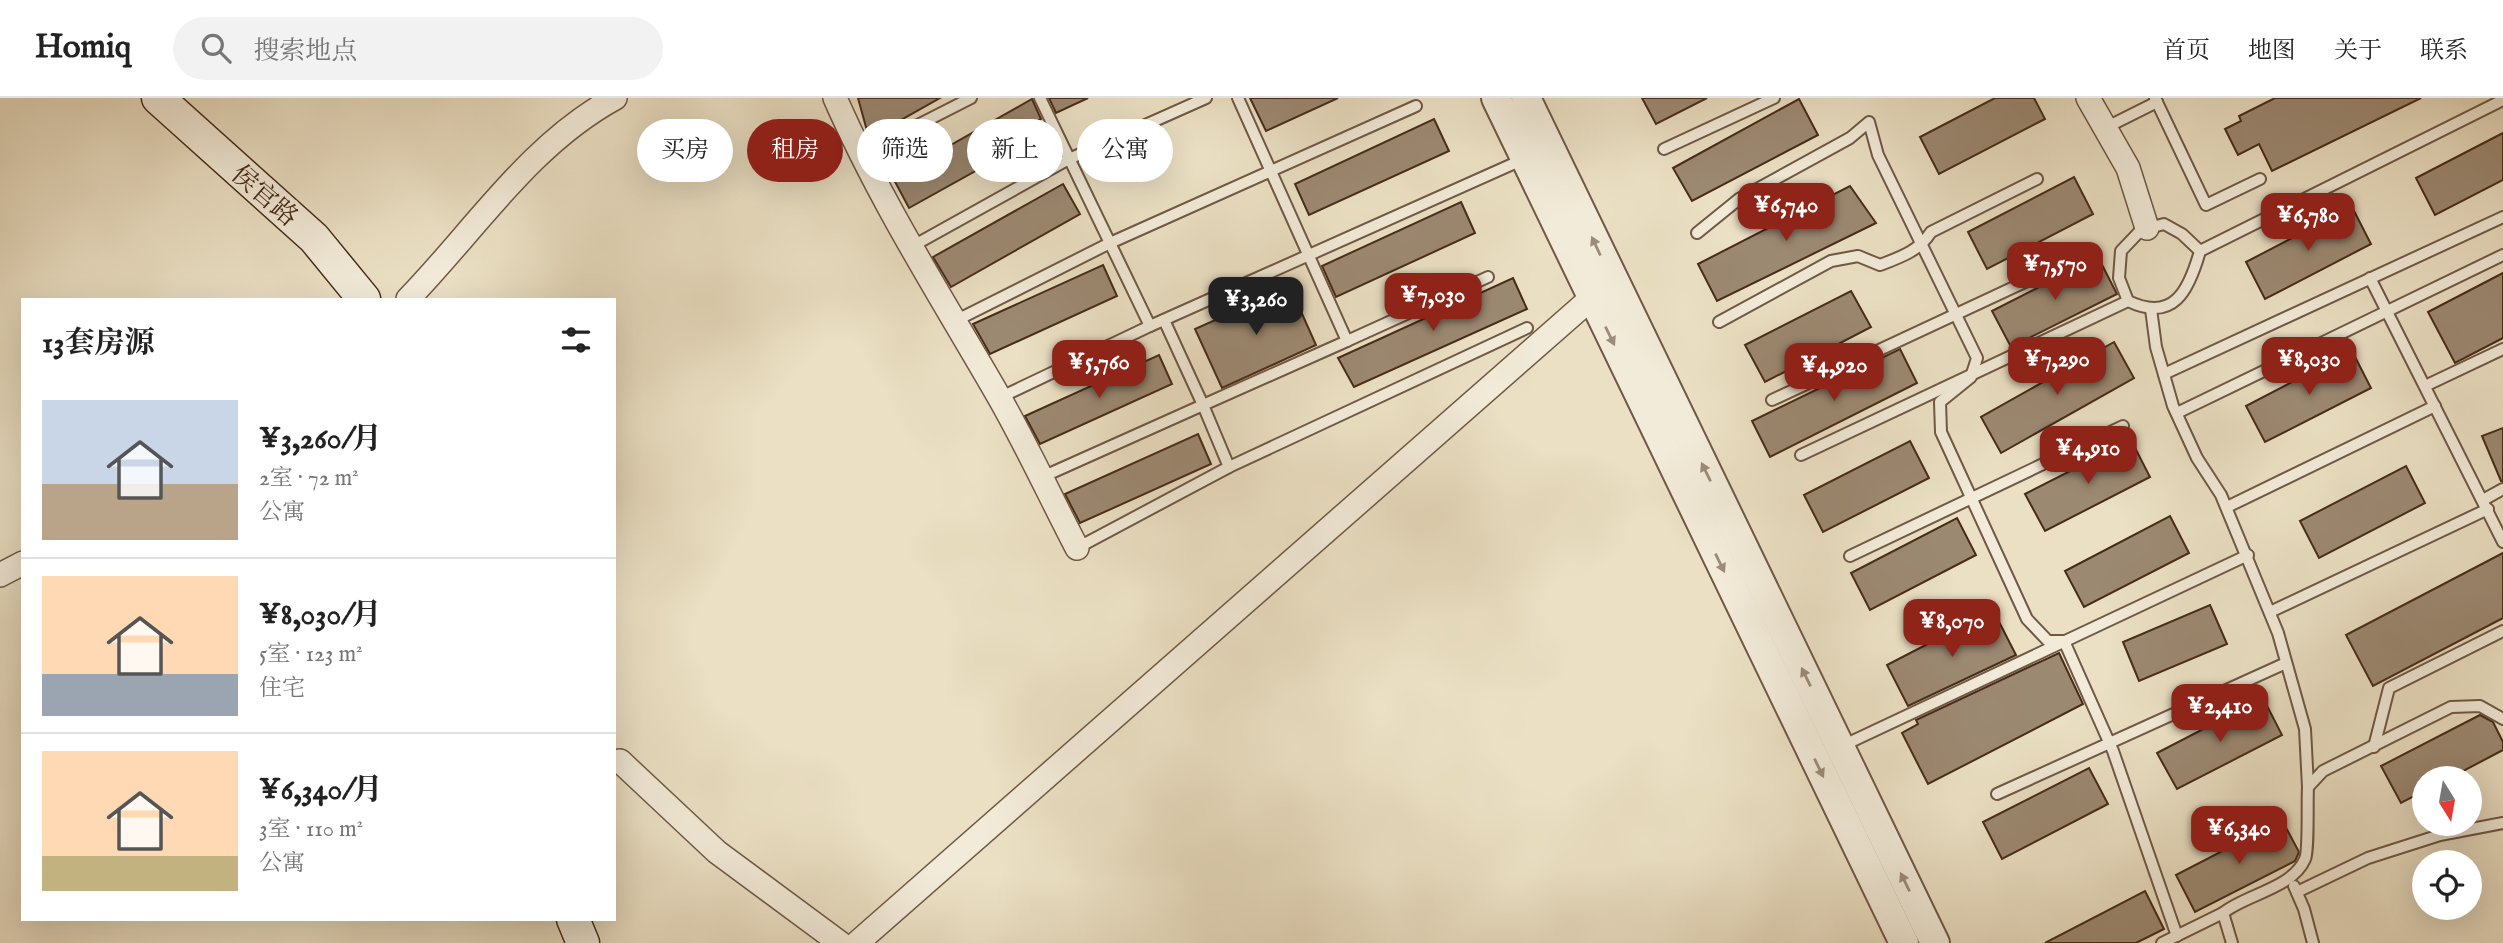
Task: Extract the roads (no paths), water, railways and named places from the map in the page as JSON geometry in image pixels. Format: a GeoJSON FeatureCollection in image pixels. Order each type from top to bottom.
{"type":"FeatureCollection","features":[{"type":"Feature","properties":{"kind":"main road","name":"侯官路"},"geometry":{"type":"LineString","coordinates":[[158,98],[314,238],[363,298]]}},
{"type":"Feature","properties":{"kind":"main road","name":"侯官路"},"geometry":{"type":"LineString","coordinates":[[187,98],[342,238],[368,268],[384,298]]}},
{"type":"Feature","properties":{"kind":"main road"},"geometry":{"type":"LineString","coordinates":[[553,921],[562,943]]}},
{"type":"Feature","properties":{"kind":"main road"},"geometry":{"type":"LineString","coordinates":[[574,921],[583,943]]}},
{"type":"Feature","properties":{"kind":"street"},"geometry":{"type":"LineString","coordinates":[[409,298],[524,168],[587,114],[615,98]]}},
{"type":"Feature","properties":{"kind":"street"},"geometry":{"type":"LineString","coordinates":[[835,98],[857,148]]}},
{"type":"Feature","properties":{"kind":"street"},"geometry":{"type":"LineString","coordinates":[[1496,98],[1537,153],[1903,943]]}},
{"type":"Feature","properties":{"kind":"street"},"geometry":{"type":"LineString","coordinates":[[1526,98],[1537,153]]}},
{"type":"Feature","properties":{"kind":"street"},"geometry":{"type":"LineString","coordinates":[[2088,98],[2128,168],[2147,228]]}},
{"type":"Feature","properties":{"kind":"street"},"geometry":{"type":"LineString","coordinates":[[875,182],[952,323],[999,398],[1077,548]]}},
{"type":"Feature","properties":{"kind":"street"},"geometry":{"type":"LineString","coordinates":[[1602,289],[1840,747],[1935,943]]}},
{"type":"Feature","properties":{"kind":"street"},"geometry":{"type":"LineString","coordinates":[[857,943],[1602,289]]}},
{"type":"Feature","properties":{"kind":"street"},"geometry":{"type":"LineString","coordinates":[[0,575],[21,564]]}},
{"type":"Feature","properties":{"kind":"street"},"geometry":{"type":"LineString","coordinates":[[620,761],[717,852],[841,943]]}},
{"type":"Feature","properties":{"kind":"lane"},"geometry":{"type":"LineString","coordinates":[[930,119],[971,98]]}},
{"type":"Feature","properties":{"kind":"lane"},"geometry":{"type":"LineString","coordinates":[[1040,98],[1150,326]]}},
{"type":"Feature","properties":{"kind":"lane"},"geometry":{"type":"LineString","coordinates":[[911,247],[1069,159],[1206,98]]}},
{"type":"Feature","properties":{"kind":"lane"},"geometry":{"type":"LineString","coordinates":[[1238,98],[1347,341]]}},
{"type":"Feature","properties":{"kind":"lane"},"geometry":{"type":"LineString","coordinates":[[1664,149],[1774,98]]}},
{"type":"Feature","properties":{"kind":"lane"},"geometry":{"type":"LineString","coordinates":[[2105,128],[2156,100],[2206,205],[2260,178]]}},
{"type":"Feature","properties":{"kind":"lane"},"geometry":{"type":"LineString","coordinates":[[1801,455],[2128,301],[2151,309],[2168,305],[2186,292],[2200,251],[2503,100]]}},
{"type":"Feature","properties":{"kind":"lane"},"geometry":{"type":"LineString","coordinates":[[952,323],[1110,243],[1416,106]]}},
{"type":"Feature","properties":{"kind":"lane"},"geometry":{"type":"LineString","coordinates":[[1697,233],[1739,199],[1850,138],[1869,122],[1878,155],[1978,358],[1972,374],[1940,402],[1941,432],[2027,619],[2048,641],[2064,641]]}},
{"type":"Feature","properties":{"kind":"lane"},"geometry":{"type":"LineString","coordinates":[[999,398],[1150,326],[1537,153]]}},
{"type":"Feature","properties":{"kind":"lane"},"geometry":{"type":"LineString","coordinates":[[1719,322],[1831,261],[1858,256],[1880,265],[1922,246],[1931,232],[2037,179]]}},
{"type":"Feature","properties":{"kind":"lane"},"geometry":{"type":"LineString","coordinates":[[2164,373],[2503,217]]}},
{"type":"Feature","properties":{"kind":"lane"},"geometry":{"type":"LineString","coordinates":[[2128,301],[2119,278],[2121,251],[2141,230],[2164,224],[2182,234],[2200,251]]}},
{"type":"Feature","properties":{"kind":"lane"},"geometry":{"type":"LineString","coordinates":[[2177,413],[2503,255]]}},
{"type":"Feature","properties":{"kind":"lane"},"geometry":{"type":"LineString","coordinates":[[1772,400],[2074,259]]}},
{"type":"Feature","properties":{"kind":"lane"},"geometry":{"type":"LineString","coordinates":[[1040,478],[1489,277]]}},
{"type":"Feature","properties":{"kind":"lane"},"geometry":{"type":"LineString","coordinates":[[2370,278],[2503,542]]}},
{"type":"Feature","properties":{"kind":"lane"},"geometry":{"type":"LineString","coordinates":[[2151,309],[2164,373],[2177,413],[2197,458],[2227,507],[2270,612],[2305,729],[2308,787],[2306,858],[2290,878],[2162,943]]}},
{"type":"Feature","properties":{"kind":"lane"},"geometry":{"type":"LineString","coordinates":[[1164,320],[1229,467]]}},
{"type":"Feature","properties":{"kind":"lane"},"geometry":{"type":"LineString","coordinates":[[1077,548],[1229,467],[1527,328]]}},
{"type":"Feature","properties":{"kind":"lane"},"geometry":{"type":"LineString","coordinates":[[2425,386],[2503,349]]}},
{"type":"Feature","properties":{"kind":"lane"},"geometry":{"type":"LineString","coordinates":[[2227,507],[2435,406]]}},
{"type":"Feature","properties":{"kind":"lane"},"geometry":{"type":"LineString","coordinates":[[1850,556],[2123,426]]}},
{"type":"Feature","properties":{"kind":"lane"},"geometry":{"type":"LineString","coordinates":[[2270,612],[2485,504],[2503,489]]}},
{"type":"Feature","properties":{"kind":"lane"},"geometry":{"type":"LineString","coordinates":[[1840,747],[2248,555]]}},
{"type":"Feature","properties":{"kind":"lane"},"geometry":{"type":"LineString","coordinates":[[2374,747],[2389,688],[2503,631]]}},
{"type":"Feature","properties":{"kind":"lane"},"geometry":{"type":"LineString","coordinates":[[2064,641],[2109,743],[2176,936]]}},
{"type":"Feature","properties":{"kind":"lane"},"geometry":{"type":"LineString","coordinates":[[1997,794],[2286,663]]}},
{"type":"Feature","properties":{"kind":"lane"},"geometry":{"type":"LineString","coordinates":[[2308,787],[2323,771],[2451,707],[2480,706],[2503,719]]}},
{"type":"Feature","properties":{"kind":"lane"},"geometry":{"type":"LineString","coordinates":[[2297,892],[2368,858],[2440,835],[2503,823]]}},
{"type":"Feature","properties":{"kind":"lane"},"geometry":{"type":"LineString","coordinates":[[2290,878],[2313,943]]}},
{"type":"Feature","properties":{"kind":"lane"},"geometry":{"type":"LineString","coordinates":[[2223,913],[2232,943]]}}]}
